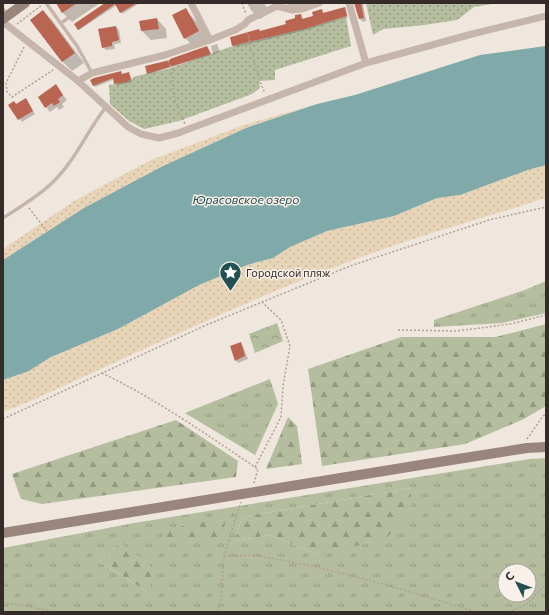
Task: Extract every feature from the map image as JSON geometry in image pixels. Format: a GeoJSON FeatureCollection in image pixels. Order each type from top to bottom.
{"type":"FeatureCollection","features":[{"type":"Feature","properties":{"kind":"main road"},"geometry":{"type":"LineString","coordinates":[[4,16],[25,3]]}},
{"type":"Feature","properties":{"kind":"main road"},"geometry":{"type":"LineString","coordinates":[[3,533],[546,446]]}},
{"type":"Feature","properties":{"kind":"street"},"geometry":{"type":"LineString","coordinates":[[191,3],[210,40]]}},
{"type":"Feature","properties":{"kind":"street"},"geometry":{"type":"LineString","coordinates":[[78,81],[92,73],[165,55],[210,40],[235,30],[276,5],[292,10],[302,9],[319,3]]}},
{"type":"Feature","properties":{"kind":"street"},"geometry":{"type":"LineString","coordinates":[[349,3],[366,63]]}},
{"type":"Feature","properties":{"kind":"street"},"geometry":{"type":"LineString","coordinates":[[4,16],[10,29],[78,81],[128,127],[149,137],[159,138],[187,130],[366,63],[472,34],[546,16]]}},
{"type":"Feature","properties":{"kind":"lane"},"geometry":{"type":"LineString","coordinates":[[45,3],[77,46],[92,73]]}},
{"type":"Feature","properties":{"kind":"lane"},"geometry":{"type":"LineString","coordinates":[[61,23],[90,3]]}},
{"type":"Feature","properties":{"kind":"lane"},"geometry":{"type":"LineString","coordinates":[[3,218],[25,204],[52,183],[62,172],[106,107]]}},
{"type":"Feature","properties":{"kind":"path"},"geometry":{"type":"LineString","coordinates":[[10,29],[45,3]]}},
{"type":"Feature","properties":{"kind":"path"},"geometry":{"type":"LineString","coordinates":[[242,3],[260,84],[267,99]]}},
{"type":"Feature","properties":{"kind":"path"},"geometry":{"type":"LineString","coordinates":[[26,42],[6,83],[7,92],[12,97],[51,73],[57,66]]}},
{"type":"Feature","properties":{"kind":"path"},"geometry":{"type":"LineString","coordinates":[[165,55],[172,68],[173,95],[187,130]]}},
{"type":"Feature","properties":{"kind":"path"},"geometry":{"type":"LineString","coordinates":[[25,204],[47,232]]}},
{"type":"Feature","properties":{"kind":"path"},"geometry":{"type":"LineString","coordinates":[[3,419],[204,326],[350,266],[489,220],[546,207]]}},
{"type":"Feature","properties":{"kind":"path"},"geometry":{"type":"LineString","coordinates":[[255,467],[281,417],[283,386],[290,346],[282,320],[262,302]]}},
{"type":"Feature","properties":{"kind":"path"},"geometry":{"type":"LineString","coordinates":[[398,330],[457,331],[510,324],[546,315]]}},
{"type":"Feature","properties":{"kind":"path"},"geometry":{"type":"LineString","coordinates":[[102,373],[134,388],[175,413],[258,469],[255,481],[244,494],[224,556],[221,601],[218,612]]}},
{"type":"Feature","properties":{"kind":"path"},"geometry":{"type":"LineString","coordinates":[[520,449],[543,416],[546,414]]}},
{"type":"Feature","properties":{"kind":"path"},"geometry":{"type":"LineString","coordinates":[[224,556],[256,556],[333,571],[476,612]]}},
{"type":"Feature","properties":{"kind":"path"},"geometry":{"type":"LineString","coordinates":[[508,612],[526,605],[546,584]]}},
{"type":"Feature","properties":{"kind":"path"},"geometry":{"type":"LineString","coordinates":[[3,602],[57,612]]}},
{"type":"Feature","properties":{"kind":"green space"},"geometry":{"type":"Polygon","coordinates":[[[366,3],[498,3],[474,7],[457,20],[383,29],[373,35],[366,3]]]}},
{"type":"Feature","properties":{"kind":"green space"},"geometry":{"type":"Polygon","coordinates":[[[346,17],[351,46],[275,70],[275,80],[259,81],[260,88],[252,94],[179,121],[144,129],[129,121],[110,104],[109,85],[127,82],[136,76],[168,69],[230,47],[346,17]]]}},
{"type":"Feature","properties":{"kind":"green space"},"geometry":{"type":"Polygon","coordinates":[[[546,281],[546,313],[502,323],[434,327],[434,320],[525,290],[546,281]]]}},
{"type":"Feature","properties":{"kind":"green space"},"geometry":{"type":"Polygon","coordinates":[[[277,323],[283,341],[255,353],[249,334],[277,323]]]}},
{"type":"Feature","properties":{"kind":"green space"},"geometry":{"type":"Polygon","coordinates":[[[546,324],[546,406],[524,419],[465,444],[322,466],[308,369],[401,337],[496,337],[546,324]]]}},
{"type":"Feature","properties":{"kind":"green space"},"geometry":{"type":"Polygon","coordinates":[[[270,379],[278,404],[255,455],[185,413],[270,379]]]}},
{"type":"Feature","properties":{"kind":"green space"},"geometry":{"type":"Polygon","coordinates":[[[288,417],[297,426],[302,464],[266,469],[288,417]]]}},
{"type":"Feature","properties":{"kind":"green space"},"geometry":{"type":"Polygon","coordinates":[[[176,420],[238,461],[236,477],[42,504],[21,499],[12,474],[176,420]]]}},
{"type":"Feature","properties":{"kind":"green space"},"geometry":{"type":"Polygon","coordinates":[[[546,458],[546,612],[3,612],[3,548],[134,523],[530,459],[546,458]],[[411,488],[242,517],[235,541],[271,535],[316,554],[411,488]],[[120,543],[100,562],[151,594],[120,543]]]}},
{"type":"Feature","properties":{"kind":"green space"},"geometry":{"type":"Polygon","coordinates":[[[411,488],[411,508],[385,540],[316,554],[271,535],[235,541],[242,517],[411,488]]]}},
{"type":"Feature","properties":{"kind":"green space"},"geometry":{"type":"Polygon","coordinates":[[[227,517],[221,537],[166,543],[160,531],[227,517]]]}},
{"type":"Feature","properties":{"kind":"green space"},"geometry":{"type":"Polygon","coordinates":[[[120,543],[151,565],[151,594],[100,562],[120,543]]]}},
{"type":"Feature","properties":{"kind":"sand"},"geometry":{"type":"Polygon","coordinates":[[[317,104],[246,128],[161,167],[84,208],[3,260],[3,249],[74,201],[151,160],[244,125],[317,104]]]}},
{"type":"Feature","properties":{"kind":"sand","name":"Городской пляж"},"geometry":{"type":"Polygon","coordinates":[[[546,165],[546,198],[405,242],[318,274],[236,308],[33,400],[3,412],[3,380],[29,371],[51,357],[118,329],[199,285],[247,265],[273,258],[290,247],[327,231],[394,216],[437,198],[460,195],[528,170],[546,165]]]}},
{"type":"Feature","properties":{"kind":"water","name":"Юрасовское озеро"},"geometry":{"type":"Polygon","coordinates":[[[546,46],[546,165],[528,170],[460,195],[437,198],[394,216],[327,231],[290,247],[273,258],[247,265],[199,285],[118,329],[51,357],[29,371],[3,380],[3,260],[84,208],[161,167],[246,128],[317,104],[355,95],[480,55],[546,46]]]}},
{"type":"Feature","properties":{"kind":"building"},"geometry":{"type":"Polygon","coordinates":[[[56,3],[77,3],[62,13],[56,3]]]}},
{"type":"Feature","properties":{"kind":"building"},"geometry":{"type":"Polygon","coordinates":[[[105,3],[137,3],[120,13],[115,4],[78,30],[74,24],[105,3]]]}},
{"type":"Feature","properties":{"kind":"building"},"geometry":{"type":"Polygon","coordinates":[[[354,3],[361,3],[364,18],[359,19],[354,3]]]}},
{"type":"Feature","properties":{"kind":"building"},"geometry":{"type":"Polygon","coordinates":[[[345,7],[347,16],[304,29],[232,46],[230,37],[259,29],[260,31],[286,24],[285,21],[295,18],[295,15],[301,14],[302,19],[313,16],[312,12],[322,9],[323,13],[345,7]]]}},
{"type":"Feature","properties":{"kind":"building"},"geometry":{"type":"Polygon","coordinates":[[[186,8],[199,31],[184,39],[172,15],[186,8]]]}},
{"type":"Feature","properties":{"kind":"building"},"geometry":{"type":"Polygon","coordinates":[[[43,10],[75,53],[62,62],[30,20],[43,10]]]}},
{"type":"Feature","properties":{"kind":"building"},"geometry":{"type":"Polygon","coordinates":[[[157,18],[159,29],[141,31],[139,21],[157,18]]]}},
{"type":"Feature","properties":{"kind":"building"},"geometry":{"type":"Polygon","coordinates":[[[116,26],[119,40],[112,42],[112,46],[102,48],[98,29],[116,26]]]}},
{"type":"Feature","properties":{"kind":"building"},"geometry":{"type":"Polygon","coordinates":[[[207,46],[211,54],[147,74],[145,66],[170,60],[207,46]]]}},
{"type":"Feature","properties":{"kind":"building"},"geometry":{"type":"Polygon","coordinates":[[[121,71],[122,74],[129,72],[131,79],[127,82],[114,84],[113,78],[93,86],[90,80],[94,78],[121,71]]]}},
{"type":"Feature","properties":{"kind":"building"},"geometry":{"type":"Polygon","coordinates":[[[56,84],[63,95],[58,99],[60,102],[54,106],[52,103],[45,108],[38,97],[56,84]]]}},
{"type":"Feature","properties":{"kind":"building"},"geometry":{"type":"Polygon","coordinates":[[[26,98],[33,111],[18,120],[8,105],[14,101],[16,104],[26,98]]]}},
{"type":"Feature","properties":{"kind":"building"},"geometry":{"type":"Polygon","coordinates":[[[241,342],[245,356],[235,361],[230,346],[241,342]]]}},
{"type":"Feature","properties":{"kind":"place","name":"Городской пляж"},"geometry":{"type":"Point","coordinates":[230,292]}}]}
